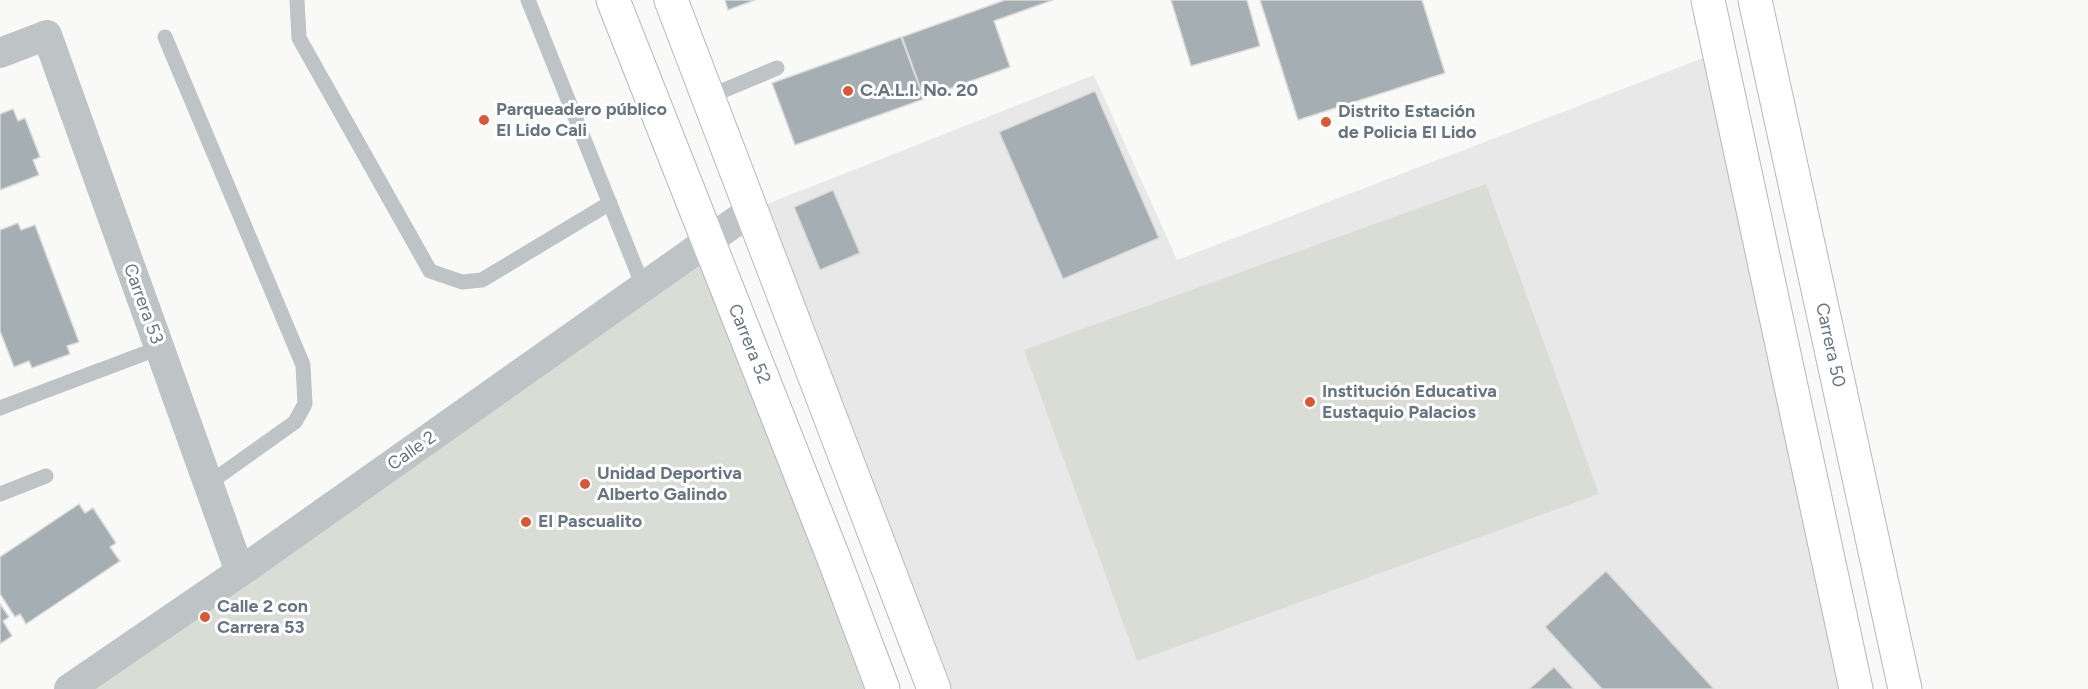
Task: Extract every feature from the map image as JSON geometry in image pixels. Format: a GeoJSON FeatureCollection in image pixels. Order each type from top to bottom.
{"type":"FeatureCollection","features":[{"type":"Feature","properties":{"kind":"main road","name":"Carrera 52"},"geometry":{"type":"LineString","coordinates":[[613,0],[834,559],[883,689]]}},
{"type":"Feature","properties":{"kind":"main road"},"geometry":{"type":"LineString","coordinates":[[671,0],[934,689]]}},
{"type":"Feature","properties":{"kind":"main road"},"geometry":{"type":"LineString","coordinates":[[1708,0],[1856,689]]}},
{"type":"Feature","properties":{"kind":"main road","name":"Carrera 50"},"geometry":{"type":"LineString","coordinates":[[1755,0],[1905,689]]}},
{"type":"Feature","properties":{"kind":"street","name":"Carrera 53"},"geometry":{"type":"LineString","coordinates":[[0,53],[47,35],[240,572]]}},
{"type":"Feature","properties":{"kind":"street","name":"Calle 2"},"geometry":{"type":"LineString","coordinates":[[69,689],[240,572],[752,210]]}},
{"type":"Feature","properties":{"kind":"lane"},"geometry":{"type":"LineString","coordinates":[[297,0],[299,38],[430,271],[462,282],[482,280],[610,203]]}},
{"type":"Feature","properties":{"kind":"lane"},"geometry":{"type":"LineString","coordinates":[[528,0],[643,286]]}},
{"type":"Feature","properties":{"kind":"lane"},"geometry":{"type":"LineString","coordinates":[[165,37],[303,365],[305,404],[295,422],[208,484]]}},
{"type":"Feature","properties":{"kind":"lane"},"geometry":{"type":"LineString","coordinates":[[708,98],[777,68]]}},
{"type":"Feature","properties":{"kind":"lane"},"geometry":{"type":"LineString","coordinates":[[0,408],[159,348]]}},
{"type":"Feature","properties":{"kind":"lane"},"geometry":{"type":"LineString","coordinates":[[0,494],[46,476]]}},
{"type":"Feature","properties":{"kind":"shaded area","name":"Institución Educativa Eustaquio Palacios"},"geometry":{"type":"Polygon","coordinates":[[[1719,52],[1856,689],[934,689],[752,210],[1094,75],[1177,260],[1719,52]]]}},
{"type":"Feature","properties":{"kind":"shaded area"},"geometry":{"type":"Polygon","coordinates":[[[1486,184],[1599,494],[1137,661],[1024,350],[1486,184]]]}},
{"type":"Feature","properties":{"kind":"shaded area","name":"Unidad Deportiva Alberto Galindo"},"geometry":{"type":"Polygon","coordinates":[[[707,240],[883,689],[69,689],[707,240]]]}},
{"type":"Feature","properties":{"kind":"building"},"geometry":{"type":"Polygon","coordinates":[[[725,0],[755,0],[728,10],[725,0]]]}},
{"type":"Feature","properties":{"kind":"building"},"geometry":{"type":"Polygon","coordinates":[[[1005,0],[1053,0],[994,21],[1010,67],[924,98],[902,37],[1005,0]]]}},
{"type":"Feature","properties":{"kind":"building"},"geometry":{"type":"Polygon","coordinates":[[[1171,0],[1247,0],[1260,46],[1191,66],[1171,0]]]}},
{"type":"Feature","properties":{"kind":"building"},"geometry":{"type":"Polygon","coordinates":[[[1260,0],[1422,0],[1445,73],[1298,120],[1260,0]]]}},
{"type":"Feature","properties":{"kind":"building","name":"C.A.L.I. No. 20"},"geometry":{"type":"Polygon","coordinates":[[[901,37],[924,99],[795,145],[772,83],[901,37]]]}},
{"type":"Feature","properties":{"kind":"building"},"geometry":{"type":"Polygon","coordinates":[[[1095,91],[1159,238],[1063,279],[999,132],[1095,91]]]}},
{"type":"Feature","properties":{"kind":"building"},"geometry":{"type":"Polygon","coordinates":[[[13,109],[18,121],[25,118],[40,157],[33,160],[39,175],[0,190],[0,114],[13,109]]]}},
{"type":"Feature","properties":{"kind":"building"},"geometry":{"type":"Polygon","coordinates":[[[833,190],[860,253],[820,270],[794,207],[833,190]]]}},
{"type":"Feature","properties":{"kind":"building"},"geometry":{"type":"Polygon","coordinates":[[[18,223],[21,230],[35,225],[79,342],[67,346],[70,354],[32,368],[29,361],[14,367],[0,331],[0,230],[18,223]]]}},
{"type":"Feature","properties":{"kind":"building"},"geometry":{"type":"Polygon","coordinates":[[[79,504],[85,513],[93,508],[116,543],[110,547],[120,561],[26,624],[20,614],[15,617],[0,594],[0,557],[79,504]]]}},
{"type":"Feature","properties":{"kind":"building"},"geometry":{"type":"Polygon","coordinates":[[[1606,571],[1714,689],[1602,689],[1545,627],[1606,571]]]}},
{"type":"Feature","properties":{"kind":"building"},"geometry":{"type":"Polygon","coordinates":[[[0,604],[9,617],[3,621],[12,636],[0,644],[0,604]]]}},
{"type":"Feature","properties":{"kind":"building"},"geometry":{"type":"Polygon","coordinates":[[[1554,667],[1574,689],[1529,689],[1554,667]]]}},
{"type":"Feature","properties":{"kind":"place","name":"C.A.L.I. No. 20"},"geometry":{"type":"Point","coordinates":[848,91]}},
{"type":"Feature","properties":{"kind":"place","name":"Parqueadero público El Lido Cali"},"geometry":{"type":"Point","coordinates":[484,120]}},
{"type":"Feature","properties":{"kind":"place","name":"Distrito Estación de Policia El Lido"},"geometry":{"type":"Point","coordinates":[1326,122]}},
{"type":"Feature","properties":{"kind":"place","name":"Institución Educativa Eustaquio Palacios"},"geometry":{"type":"Point","coordinates":[1310,402]}},
{"type":"Feature","properties":{"kind":"place","name":"Unidad Deportiva Alberto Galindo"},"geometry":{"type":"Point","coordinates":[585,484]}},
{"type":"Feature","properties":{"kind":"place","name":"El Pascualito"},"geometry":{"type":"Point","coordinates":[526,522]}},
{"type":"Feature","properties":{"kind":"place","name":"Calle 2 con Carrera 53"},"geometry":{"type":"Point","coordinates":[205,617]}}]}
